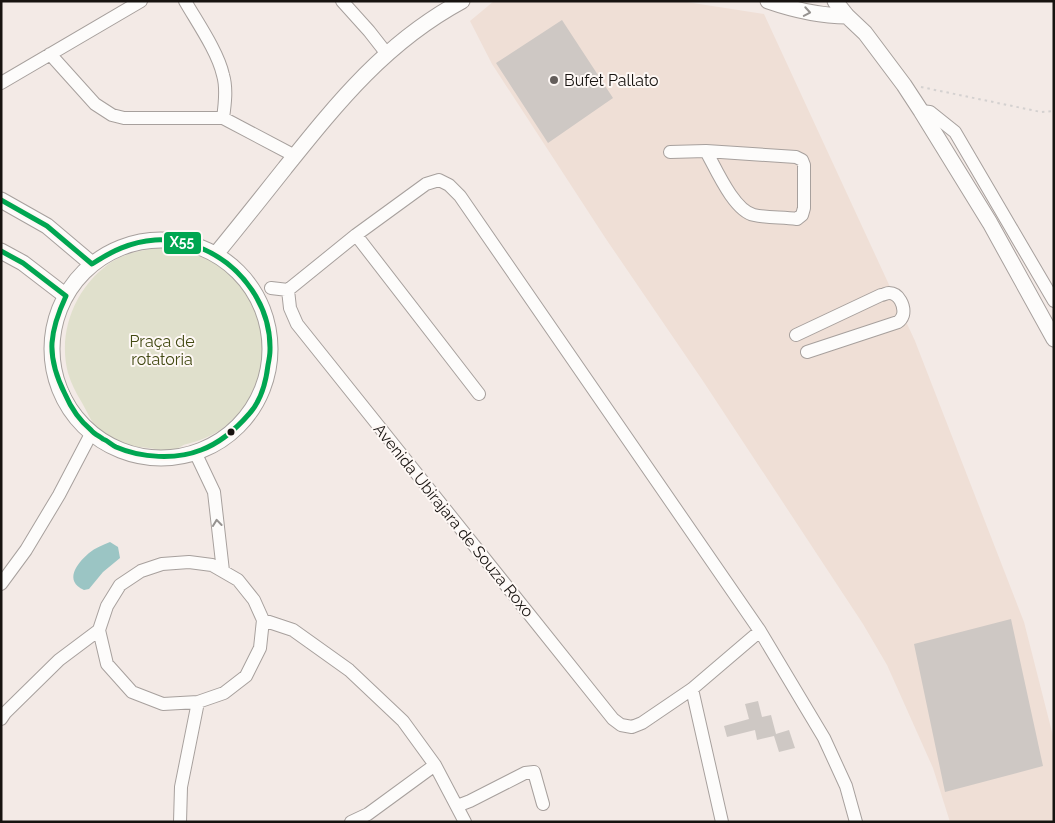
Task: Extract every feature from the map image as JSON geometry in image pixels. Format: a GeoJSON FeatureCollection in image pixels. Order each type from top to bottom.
{"type":"FeatureCollection","features":[{"type":"Feature","properties":{"kind":"main road"},"geometry":{"type":"LineString","coordinates":[[216,254],[335,106],[359,80],[412,33],[462,1]]}},
{"type":"Feature","properties":{"kind":"main road"},"geometry":{"type":"LineString","coordinates":[[768,1],[810,13],[847,16]]}},
{"type":"Feature","properties":{"kind":"main road"},"geometry":{"type":"LineString","coordinates":[[835,1],[847,16],[865,33],[921,111],[990,223],[1054,339]]}},
{"type":"Feature","properties":{"kind":"main road"},"geometry":{"type":"LineString","coordinates":[[1,200],[47,226],[92,264]]}},
{"type":"Feature","properties":{"kind":"main road"},"geometry":{"type":"LineString","coordinates":[[166,240],[192,244],[216,254],[234,267],[248,283],[262,307],[270,334],[270,362],[264,389],[251,413],[232,433],[208,448],[182,456],[153,458],[131,454],[110,445],[92,432],[74,414],[62,392],[54,368],[52,344],[56,319],[66,296],[73,284],[92,264],[114,250],[139,242],[166,240]]}},
{"type":"Feature","properties":{"kind":"main road"},"geometry":{"type":"LineString","coordinates":[[1,251],[23,263],[66,296]]}},
{"type":"Feature","properties":{"kind":"street"},"geometry":{"type":"LineString","coordinates":[[1,83],[141,1]]}},
{"type":"Feature","properties":{"kind":"street"},"geometry":{"type":"LineString","coordinates":[[185,1],[215,53],[224,75],[225,98],[223,118]]}},
{"type":"Feature","properties":{"kind":"street"},"geometry":{"type":"LineString","coordinates":[[343,2],[387,54]]}},
{"type":"Feature","properties":{"kind":"street"},"geometry":{"type":"LineString","coordinates":[[50,54],[95,104],[112,115],[124,118],[223,118],[295,156]]}},
{"type":"Feature","properties":{"kind":"street"},"geometry":{"type":"LineString","coordinates":[[921,111],[930,112],[954,132],[1054,301]]}},
{"type":"Feature","properties":{"kind":"street"},"geometry":{"type":"LineString","coordinates":[[670,152],[706,151],[796,157],[802,160],[804,165],[804,208],[802,215],[797,219],[761,216],[752,215],[742,210],[732,198],[706,151]]}},
{"type":"Feature","properties":{"kind":"street"},"geometry":{"type":"LineString","coordinates":[[271,288],[288,290],[356,235],[426,184],[438,180],[449,185],[460,196],[760,631],[824,738],[846,786],[856,822]]}},
{"type":"Feature","properties":{"kind":"street"},"geometry":{"type":"LineString","coordinates":[[356,235],[479,394]]}},
{"type":"Feature","properties":{"kind":"street","name":"Avenida Ubirajara de Souza Roxo"},"geometry":{"type":"LineString","coordinates":[[288,290],[290,308],[297,324],[613,719],[621,725],[632,727],[642,723],[692,689]]}},
{"type":"Feature","properties":{"kind":"street"},"geometry":{"type":"LineString","coordinates":[[796,334],[881,295],[890,293],[896,295],[900,300],[904,314],[898,322],[807,352]]}},
{"type":"Feature","properties":{"kind":"street"},"geometry":{"type":"LineString","coordinates":[[1,584],[26,550],[50,511],[92,432]]}},
{"type":"Feature","properties":{"kind":"street"},"geometry":{"type":"LineString","coordinates":[[195,452],[214,492],[223,571]]}},
{"type":"Feature","properties":{"kind":"street"},"geometry":{"type":"LineString","coordinates":[[190,562],[212,565],[238,580],[254,600],[263,620],[260,648],[246,676],[224,693],[198,702],[164,704],[132,692],[107,664],[99,630],[107,606],[120,585],[141,571],[162,564],[190,562]]}},
{"type":"Feature","properties":{"kind":"street"},"geometry":{"type":"LineString","coordinates":[[263,620],[293,630],[349,670],[402,721],[435,765],[465,822]]}},
{"type":"Feature","properties":{"kind":"street"},"geometry":{"type":"LineString","coordinates":[[1,719],[59,660],[99,630]]}},
{"type":"Feature","properties":{"kind":"street"},"geometry":{"type":"LineString","coordinates":[[722,822],[692,689],[760,631]]}},
{"type":"Feature","properties":{"kind":"street"},"geometry":{"type":"LineString","coordinates":[[180,822],[181,787],[198,702]]}},
{"type":"Feature","properties":{"kind":"street"},"geometry":{"type":"LineString","coordinates":[[351,822],[368,814],[435,765]]}},
{"type":"Feature","properties":{"kind":"street"},"geometry":{"type":"LineString","coordinates":[[457,806],[525,773],[534,772],[544,804]]}},
{"type":"Feature","properties":{"kind":"path"},"geometry":{"type":"LineString","coordinates":[[904,85],[1041,112],[1054,111]]}},
{"type":"Feature","properties":{"kind":"shaded area"},"geometry":{"type":"Polygon","coordinates":[[[494,1],[680,1],[764,14],[915,341],[1024,622],[1054,740],[1054,822],[950,822],[933,768],[887,665],[863,624],[703,381],[606,239],[492,64],[470,21],[494,1]]]}},
{"type":"Feature","properties":{"kind":"green space","name":"Praça de rotatoria"},"geometry":{"type":"Polygon","coordinates":[[[163,247],[202,255],[214,261],[231,274],[245,289],[255,307],[262,326],[264,346],[262,367],[256,387],[245,405],[233,419],[212,435],[168,451],[121,444],[101,432],[92,422],[74,388],[68,373],[65,357],[65,341],[72,310],[89,283],[100,271],[125,255],[163,247]]]}},
{"type":"Feature","properties":{"kind":"water"},"geometry":{"type":"Polygon","coordinates":[[[110,542],[118,547],[120,558],[103,572],[89,589],[84,590],[78,586],[73,577],[76,567],[91,551],[110,542]]]}},
{"type":"Feature","properties":{"kind":"building","name":"Bufet Pallato"},"geometry":{"type":"Polygon","coordinates":[[[562,20],[613,98],[548,143],[496,63],[562,20]]]}},
{"type":"Feature","properties":{"kind":"building"},"geometry":{"type":"Polygon","coordinates":[[[1011,619],[1043,766],[945,792],[914,644],[1011,619]]]}},
{"type":"Feature","properties":{"kind":"building"},"geometry":{"type":"Polygon","coordinates":[[[758,701],[762,717],[771,715],[776,734],[789,730],[795,748],[779,752],[774,736],[757,740],[755,730],[727,737],[724,726],[749,719],[745,704],[758,701]]]}},
{"type":"Feature","properties":{"kind":"transit line","name":"X55"},"geometry":{"type":"LineString","coordinates":[[1,200],[47,226],[92,264],[114,251],[129,245],[146,241],[167,240],[203,249],[217,256],[230,266],[252,289],[260,303],[269,334],[270,352],[267,371],[257,403],[244,420],[227,435],[215,444],[191,453],[158,456],[136,454],[114,446],[94,433],[79,418],[57,376],[52,356],[53,337],[57,319],[66,296],[23,263],[1,251]]}},
{"type":"Feature","properties":{"kind":"place","name":"Bufet Pallato"},"geometry":{"type":"Point","coordinates":[554,80]}}]}
